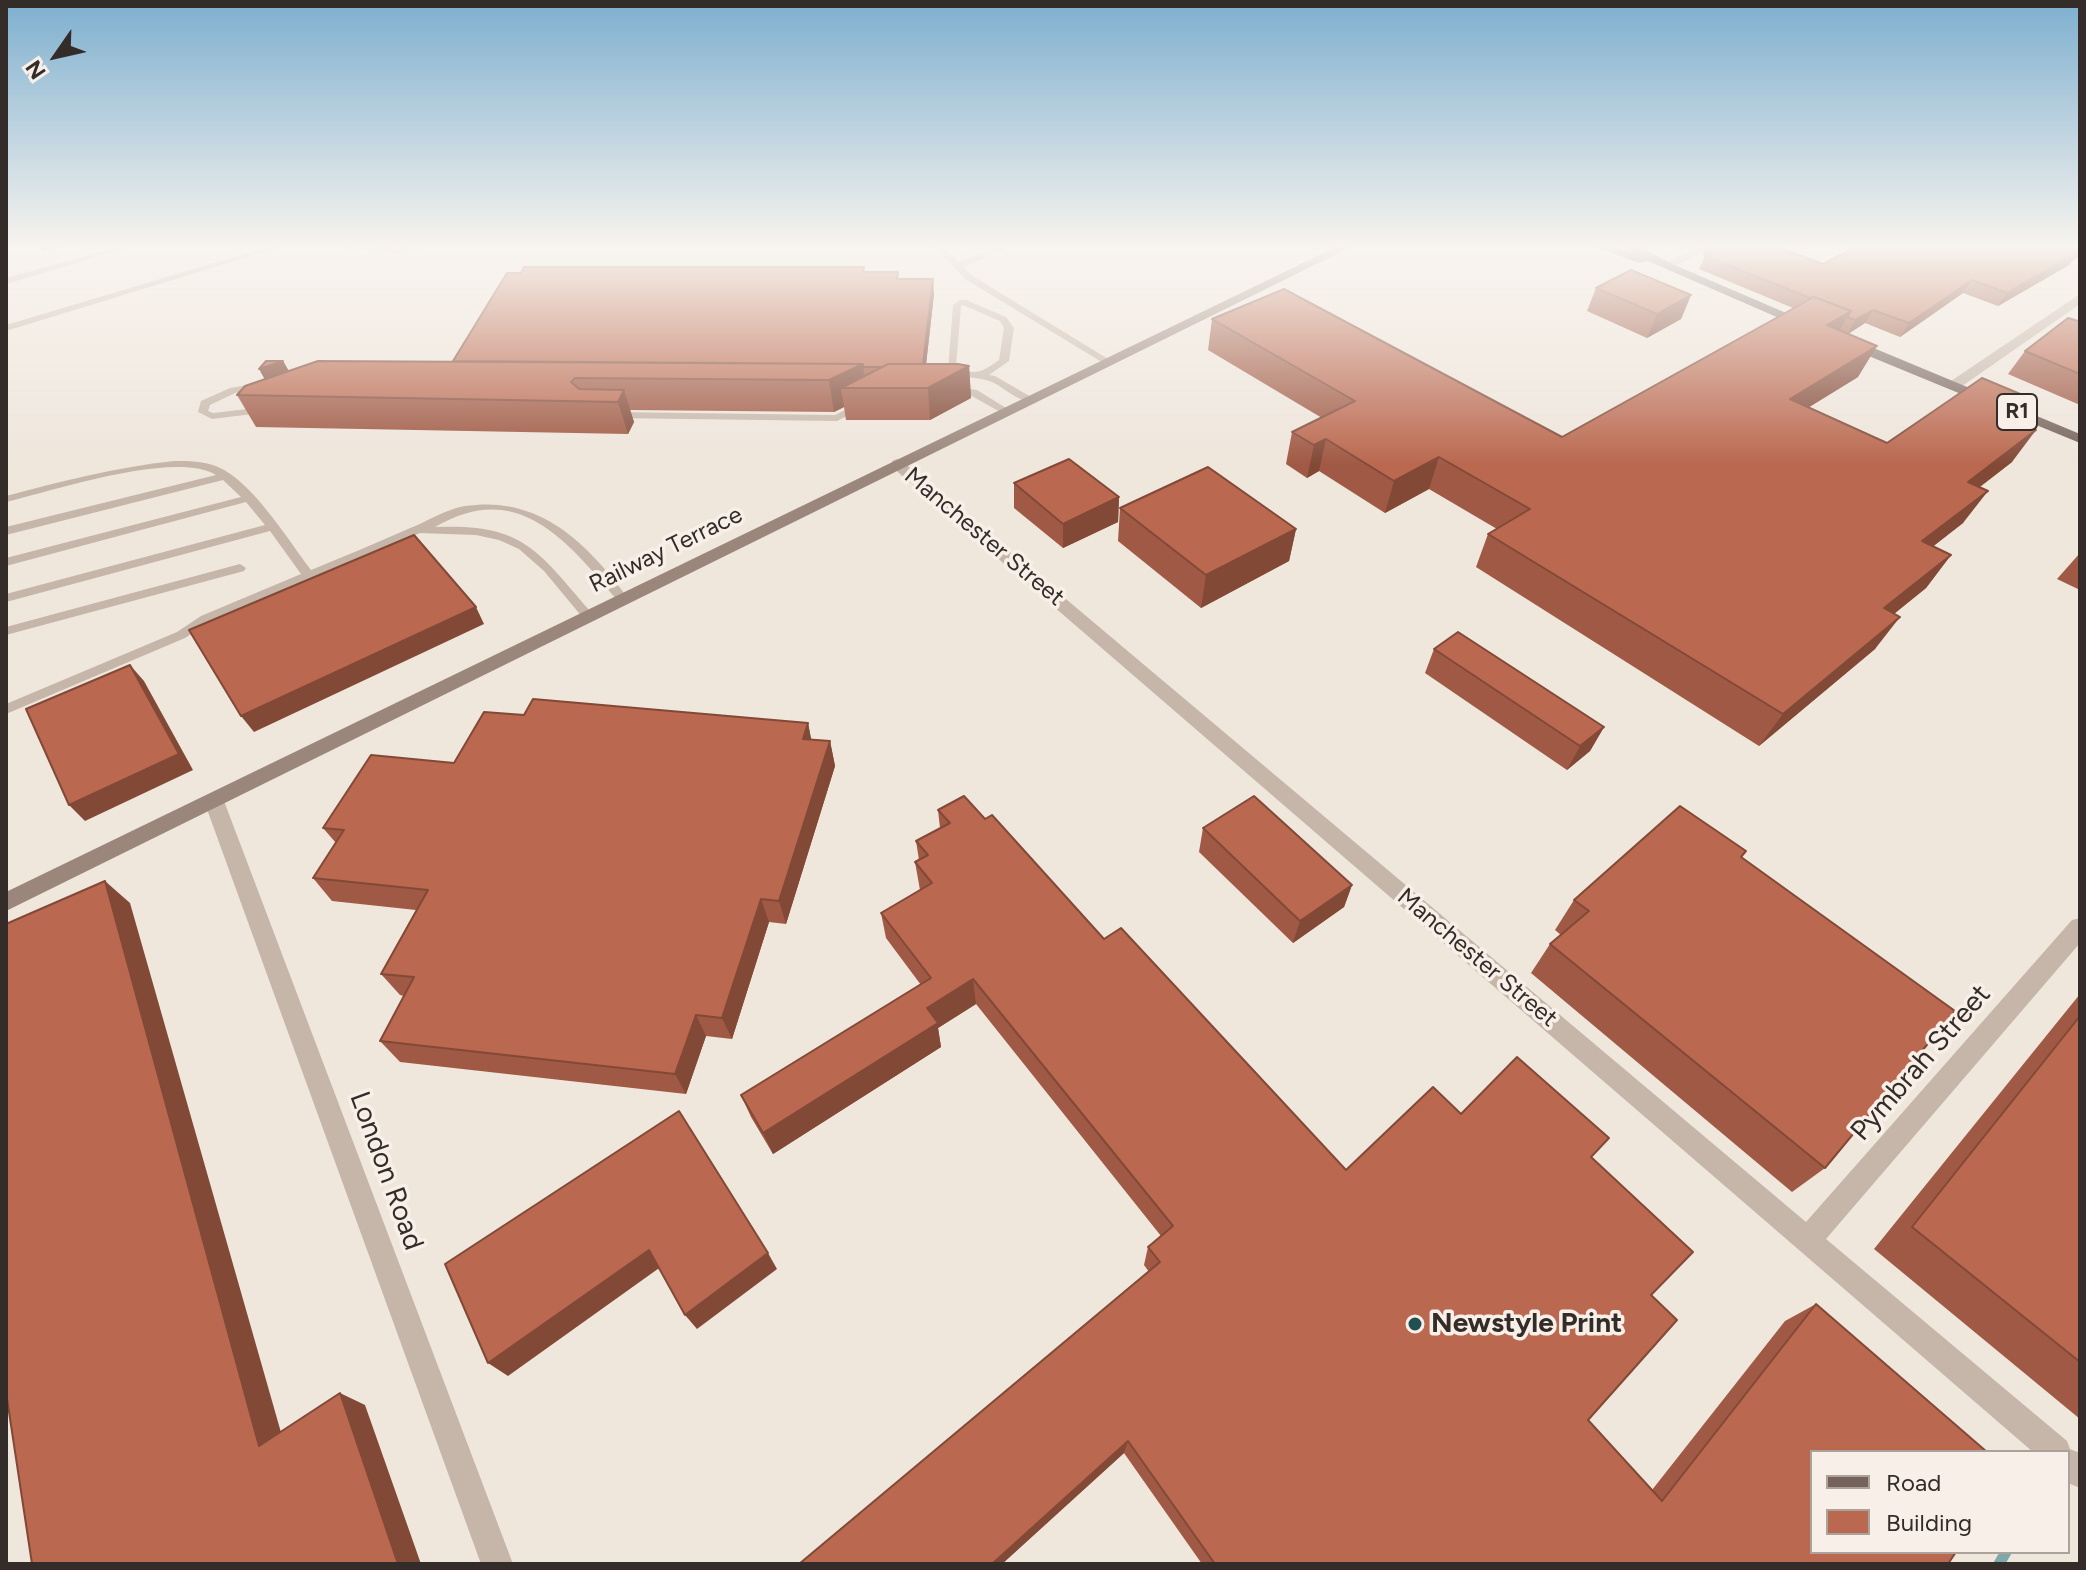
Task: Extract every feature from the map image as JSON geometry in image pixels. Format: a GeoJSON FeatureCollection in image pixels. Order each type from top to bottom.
{"type":"FeatureCollection","features":[{"type":"Feature","properties":{"kind":"main road","name":"Railway Terrace"},"geometry":{"type":"LineString","coordinates":[[6,902],[1198,318]]}},
{"type":"Feature","properties":{"kind":"main road"},"geometry":{"type":"LineString","coordinates":[[1792,318],[1825,332]]}},
{"type":"Feature","properties":{"kind":"main road","name":"R1"},"geometry":{"type":"LineString","coordinates":[[1839,338],[2080,439]]}},
{"type":"Feature","properties":{"kind":"street"},"geometry":{"type":"LineString","coordinates":[[1953,386],[2051,318]]}},
{"type":"Feature","properties":{"kind":"street","name":"Manchester Street"},"geometry":{"type":"LineString","coordinates":[[897,464],[2054,1450]]}},
{"type":"Feature","properties":{"kind":"street","name":"London Road"},"geometry":{"type":"LineString","coordinates":[[214,801],[497,1564]]}},
{"type":"Feature","properties":{"kind":"street","name":"Pymbrah Street"},"geometry":{"type":"LineString","coordinates":[[1808,1239],[2080,927]]}},
{"type":"Feature","properties":{"kind":"lane"},"geometry":{"type":"LineString","coordinates":[[6,328],[38,318]]}},
{"type":"Feature","properties":{"kind":"lane"},"geometry":{"type":"LineString","coordinates":[[956,318],[951,368],[964,375],[992,378],[1029,400]]}},
{"type":"Feature","properties":{"kind":"lane"},"geometry":{"type":"LineString","coordinates":[[981,376],[1004,361],[1009,328],[1001,318]]}},
{"type":"Feature","properties":{"kind":"lane"},"geometry":{"type":"LineString","coordinates":[[1036,318],[1108,362]]}},
{"type":"Feature","properties":{"kind":"lane"},"geometry":{"type":"LineString","coordinates":[[269,386],[254,386],[217,395],[205,403],[203,412],[212,416],[239,415],[274,407]]}},
{"type":"Feature","properties":{"kind":"lane"},"geometry":{"type":"LineString","coordinates":[[946,389],[973,392],[1006,411]]}},
{"type":"Feature","properties":{"kind":"lane"},"geometry":{"type":"LineString","coordinates":[[606,415],[837,418],[876,397]]}},
{"type":"Feature","properties":{"kind":"lane"},"geometry":{"type":"LineString","coordinates":[[6,499],[110,474],[176,463],[213,468],[249,498],[309,576]]}},
{"type":"Feature","properties":{"kind":"lane"},"geometry":{"type":"LineString","coordinates":[[6,531],[225,476]]}},
{"type":"Feature","properties":{"kind":"lane"},"geometry":{"type":"LineString","coordinates":[[6,562],[249,498]]}},
{"type":"Feature","properties":{"kind":"lane"},"geometry":{"type":"LineString","coordinates":[[6,709],[181,635],[205,619],[464,510],[499,507],[531,514],[564,533],[622,598]]}},
{"type":"Feature","properties":{"kind":"lane"},"geometry":{"type":"LineString","coordinates":[[6,598],[271,527]]}},
{"type":"Feature","properties":{"kind":"lane"},"geometry":{"type":"LineString","coordinates":[[417,532],[463,531],[512,540],[526,548],[587,615]]}},
{"type":"Feature","properties":{"kind":"lane"},"geometry":{"type":"LineString","coordinates":[[6,631],[240,568]]}},
{"type":"Feature","properties":{"kind":"building"},"geometry":{"type":"Polygon","coordinates":[[[479,318],[928,318],[923,364],[863,367],[863,364],[453,361],[479,318]]]}},
{"type":"Feature","properties":{"kind":"building"},"geometry":{"type":"Polygon","coordinates":[[[1339,318],[1562,437],[1776,318],[1839,318],[1827,325],[1877,346],[1790,399],[1887,443],[1982,378],[2037,401],[2011,420],[2036,430],[1968,482],[1988,491],[1922,541],[1951,555],[1884,608],[1900,617],[1783,714],[1488,534],[1530,509],[1439,457],[1394,481],[1326,439],[1314,445],[1292,432],[1355,401],[1212,319],[1339,318]]]}},
{"type":"Feature","properties":{"kind":"building"},"geometry":{"type":"Polygon","coordinates":[[[1896,318],[1916,318],[1909,323],[1896,318]]]}},
{"type":"Feature","properties":{"kind":"building"},"geometry":{"type":"Polygon","coordinates":[[[2068,318],[2080,320],[2080,374],[2025,351],[2068,318]]]}},
{"type":"Feature","properties":{"kind":"building"},"geometry":{"type":"Polygon","coordinates":[[[266,361],[283,361],[259,369],[266,361]]]}},
{"type":"Feature","properties":{"kind":"building"},"geometry":{"type":"Polygon","coordinates":[[[318,361],[863,364],[829,380],[575,378],[571,382],[579,389],[624,390],[618,402],[237,395],[245,386],[318,361]]]}},
{"type":"Feature","properties":{"kind":"building"},"geometry":{"type":"Polygon","coordinates":[[[888,364],[969,366],[928,388],[841,388],[888,364]]]}},
{"type":"Feature","properties":{"kind":"building"},"geometry":{"type":"Polygon","coordinates":[[[1069,459],[1119,497],[1063,524],[1014,483],[1069,459]]]}},
{"type":"Feature","properties":{"kind":"building"},"geometry":{"type":"Polygon","coordinates":[[[1208,467],[1296,529],[1206,575],[1120,508],[1208,467]]]}},
{"type":"Feature","properties":{"kind":"building"},"geometry":{"type":"Polygon","coordinates":[[[414,535],[476,607],[241,716],[189,630],[414,535]]]}},
{"type":"Feature","properties":{"kind":"building"},"geometry":{"type":"Polygon","coordinates":[[[1458,632],[1604,727],[1580,746],[1434,649],[1458,632]]]}},
{"type":"Feature","properties":{"kind":"building"},"geometry":{"type":"Polygon","coordinates":[[[130,665],[179,754],[69,805],[26,709],[130,665]]]}},
{"type":"Feature","properties":{"kind":"building"},"geometry":{"type":"Polygon","coordinates":[[[533,699],[808,723],[803,739],[830,741],[779,901],[761,899],[722,1018],[696,1015],[675,1074],[380,1041],[414,977],[381,974],[428,890],[313,878],[344,830],[323,828],[371,755],[454,763],[484,712],[524,715],[533,699]]]}},
{"type":"Feature","properties":{"kind":"building"},"geometry":{"type":"Polygon","coordinates":[[[964,796],[985,819],[992,815],[1104,939],[1121,928],[1346,1170],[1433,1087],[1461,1114],[1517,1057],[1609,1138],[1591,1157],[1693,1252],[1651,1295],[1677,1320],[1588,1420],[1662,1501],[1816,1304],[1985,1450],[1810,1450],[1810,1554],[1955,1554],[1948,1564],[1215,1564],[1128,1441],[992,1564],[799,1564],[1160,1262],[1148,1247],[1173,1226],[973,979],[927,1008],[938,1023],[763,1133],[741,1095],[931,978],[881,913],[932,883],[915,862],[928,855],[916,841],[950,823],[938,810],[964,796]]]}},
{"type":"Feature","properties":{"kind":"building"},"geometry":{"type":"Polygon","coordinates":[[[1254,796],[1352,885],[1300,921],[1203,828],[1254,796]]]}},
{"type":"Feature","properties":{"kind":"building"},"geometry":{"type":"Polygon","coordinates":[[[1680,806],[1746,851],[1741,857],[1955,1011],[1825,1168],[1550,944],[1589,911],[1574,900],[1680,806]]]}},
{"type":"Feature","properties":{"kind":"building"},"geometry":{"type":"Polygon","coordinates":[[[105,881],[259,1446],[340,1393],[398,1564],[32,1564],[6,1392],[6,924],[105,881]]]}},
{"type":"Feature","properties":{"kind":"building"},"geometry":{"type":"Polygon","coordinates":[[[2080,1016],[2080,1362],[1912,1227],[2080,1016]]]}},
{"type":"Feature","properties":{"kind":"building"},"geometry":{"type":"Polygon","coordinates":[[[679,1111],[768,1253],[685,1315],[649,1250],[488,1363],[445,1264],[679,1111]]]}},
{"type":"Feature","properties":{"kind":"waterway"},"geometry":{"type":"LineString","coordinates":[[1999,1564],[2005,1554]]}},
{"type":"Feature","properties":{"kind":"place","name":"Newstyle Print"},"geometry":{"type":"Point","coordinates":[1415,1324]}}]}
